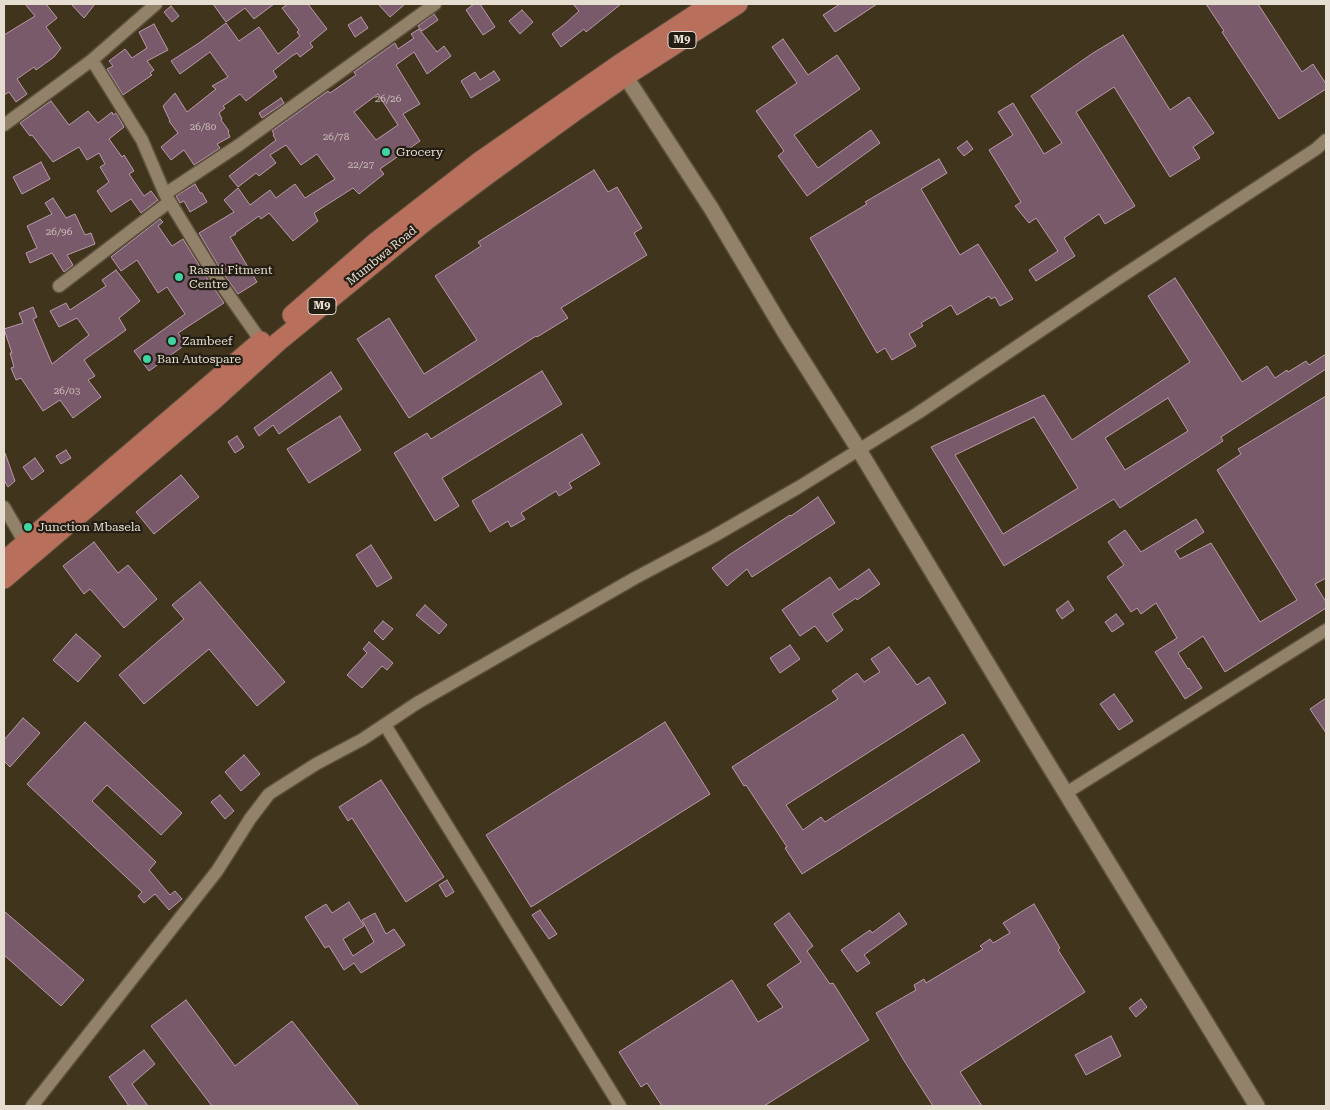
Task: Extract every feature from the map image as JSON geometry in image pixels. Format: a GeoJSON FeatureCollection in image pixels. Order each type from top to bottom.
{"type":"FeatureCollection","features":[{"type":"Feature","properties":{"kind":"main road","name":"Mumbwa Road"},"geometry":{"type":"LineString","coordinates":[[4,561],[28,549],[214,400],[278,342],[404,238],[711,4]]}},
{"type":"Feature","properties":{"kind":"main road","name":"Mumbwa Road"},"geometry":{"type":"LineString","coordinates":[[4,579],[28,549],[262,340],[423,204],[480,160],[622,71],[738,4]]}},
{"type":"Feature","properties":{"kind":"street"},"geometry":{"type":"LineString","coordinates":[[4,125],[92,60],[156,4]]}},
{"type":"Feature","properties":{"kind":"street"},"geometry":{"type":"LineString","coordinates":[[59,286],[167,198],[435,4]]}},
{"type":"Feature","properties":{"kind":"street"},"geometry":{"type":"LineString","coordinates":[[92,60],[139,135],[167,198],[214,274],[262,340]]}},
{"type":"Feature","properties":{"kind":"street"},"geometry":{"type":"LineString","coordinates":[[622,71],[711,208],[1257,1106]]}},
{"type":"Feature","properties":{"kind":"street"},"geometry":{"type":"LineString","coordinates":[[32,1106],[218,871],[250,819],[269,794],[316,764],[363,740],[417,703],[635,578],[714,536],[859,450],[918,413],[1316,149],[1326,140]]}},
{"type":"Feature","properties":{"kind":"street"},"geometry":{"type":"LineString","coordinates":[[4,507],[28,549]]}},
{"type":"Feature","properties":{"kind":"street"},"geometry":{"type":"LineString","coordinates":[[1066,793],[1326,630]]}},
{"type":"Feature","properties":{"kind":"street"},"geometry":{"type":"LineString","coordinates":[[384,725],[620,1106]]}},
{"type":"Feature","properties":{"kind":"building"},"geometry":{"type":"Polygon","coordinates":[[[25,4],[46,4],[57,18],[46,27],[61,48],[54,57],[36,70],[34,67],[17,79],[27,94],[16,102],[9,92],[4,95],[4,35],[35,16],[25,4]]]}},
{"type":"Feature","properties":{"kind":"building"},"geometry":{"type":"Polygon","coordinates":[[[71,4],[95,4],[84,18],[71,4]]]}},
{"type":"Feature","properties":{"kind":"building"},"geometry":{"type":"Polygon","coordinates":[[[213,4],[274,4],[254,19],[245,8],[226,22],[213,4]]]}},
{"type":"Feature","properties":{"kind":"building"},"geometry":{"type":"Polygon","coordinates":[[[288,4],[308,4],[327,29],[310,43],[313,47],[300,57],[297,53],[292,56],[273,71],[277,77],[246,101],[240,94],[223,106],[225,108],[219,113],[221,120],[229,131],[230,137],[217,144],[220,148],[194,165],[184,150],[171,160],[161,147],[178,133],[169,121],[163,106],[175,93],[187,112],[216,89],[212,86],[228,77],[210,52],[180,74],[171,61],[226,23],[239,41],[259,27],[278,54],[300,36],[297,32],[299,30],[282,8],[288,4]]]}},
{"type":"Feature","properties":{"kind":"building"},"geometry":{"type":"Polygon","coordinates":[[[378,4],[405,4],[390,17],[378,4]]]}},
{"type":"Feature","properties":{"kind":"building"},"geometry":{"type":"Polygon","coordinates":[[[474,4],[480,4],[495,27],[483,35],[466,10],[474,4]]]}},
{"type":"Feature","properties":{"kind":"building"},"geometry":{"type":"Polygon","coordinates":[[[573,4],[621,4],[586,32],[584,29],[561,47],[552,34],[579,11],[573,4]]]}},
{"type":"Feature","properties":{"kind":"building"},"geometry":{"type":"Polygon","coordinates":[[[840,4],[877,4],[835,32],[823,15],[840,4]]]}},
{"type":"Feature","properties":{"kind":"building"},"geometry":{"type":"Polygon","coordinates":[[[1206,4],[1258,4],[1302,72],[1313,64],[1326,84],[1326,89],[1279,119],[1206,4]]]}},
{"type":"Feature","properties":{"kind":"building"},"geometry":{"type":"Polygon","coordinates":[[[171,6],[179,16],[172,22],[164,12],[171,6]]]}},
{"type":"Feature","properties":{"kind":"building"},"geometry":{"type":"Polygon","coordinates":[[[522,10],[533,22],[520,34],[509,21],[522,10]]]}},
{"type":"Feature","properties":{"kind":"building"},"geometry":{"type":"Polygon","coordinates":[[[434,14],[438,20],[422,31],[418,26],[434,14]]]}},
{"type":"Feature","properties":{"kind":"building"},"geometry":{"type":"Polygon","coordinates":[[[361,17],[368,28],[355,37],[348,25],[361,17]]]}},
{"type":"Feature","properties":{"kind":"building"},"geometry":{"type":"Polygon","coordinates":[[[154,24],[168,50],[147,61],[154,70],[150,73],[152,75],[123,95],[107,69],[113,66],[109,61],[125,49],[132,58],[147,48],[139,32],[154,24]]]}},
{"type":"Feature","properties":{"kind":"building"},"geometry":{"type":"Polygon","coordinates":[[[419,29],[437,52],[444,46],[451,56],[427,74],[414,52],[396,65],[420,104],[403,114],[420,141],[380,169],[384,174],[359,194],[353,188],[314,213],[318,221],[293,241],[269,213],[261,219],[259,216],[230,237],[257,282],[238,294],[199,233],[234,212],[224,200],[238,188],[250,205],[270,190],[276,198],[295,184],[305,198],[335,179],[317,154],[301,165],[286,145],[270,155],[276,163],[259,176],[256,173],[238,187],[229,176],[276,140],[272,131],[328,91],[330,93],[356,75],[354,72],[395,43],[398,49],[414,38],[411,34],[419,29]],[[378,94],[354,112],[376,140],[398,125],[378,94]]]}},
{"type":"Feature","properties":{"kind":"building"},"geometry":{"type":"Polygon","coordinates":[[[1123,35],[1170,110],[1189,97],[1214,133],[1193,147],[1200,158],[1170,177],[1114,87],[1076,112],[1135,206],[1105,224],[1099,214],[1064,238],[1075,256],[1036,281],[1029,270],[1058,251],[1036,218],[1029,223],[1015,206],[1021,202],[989,150],[1013,135],[998,112],[1013,103],[1044,154],[1062,143],[1031,96],[1093,53],[1123,35]]]}},
{"type":"Feature","properties":{"kind":"building"},"geometry":{"type":"Polygon","coordinates":[[[783,39],[808,75],[837,55],[860,89],[794,135],[818,168],[871,130],[880,143],[807,196],[778,156],[784,151],[756,111],[797,83],[772,47],[783,39]]]}},
{"type":"Feature","properties":{"kind":"building"},"geometry":{"type":"Polygon","coordinates":[[[494,71],[500,80],[471,98],[461,81],[475,72],[480,80],[494,71]]]}},
{"type":"Feature","properties":{"kind":"building"},"geometry":{"type":"Polygon","coordinates":[[[281,98],[284,103],[262,118],[259,113],[281,98]]]}},
{"type":"Feature","properties":{"kind":"building"},"geometry":{"type":"Polygon","coordinates":[[[51,101],[69,125],[88,111],[98,123],[112,112],[113,115],[116,113],[124,127],[109,139],[122,157],[124,155],[134,171],[129,174],[144,196],[151,191],[158,200],[141,213],[131,199],[111,212],[97,191],[109,182],[100,167],[105,164],[99,153],[87,160],[79,147],[53,162],[20,123],[51,101]]]}},
{"type":"Feature","properties":{"kind":"building"},"geometry":{"type":"Polygon","coordinates":[[[967,141],[973,149],[964,156],[957,148],[967,141]]]}},
{"type":"Feature","properties":{"kind":"building"},"geometry":{"type":"Polygon","coordinates":[[[939,159],[947,173],[921,189],[960,255],[978,244],[1013,299],[1000,306],[995,297],[991,299],[989,296],[957,315],[951,305],[921,323],[923,326],[909,334],[916,346],[892,360],[885,348],[877,353],[810,238],[867,204],[865,202],[939,159]]]}},
{"type":"Feature","properties":{"kind":"building"},"geometry":{"type":"Polygon","coordinates":[[[41,162],[50,179],[22,194],[13,177],[41,162]]]}},
{"type":"Feature","properties":{"kind":"building"},"geometry":{"type":"Polygon","coordinates":[[[594,170],[608,192],[617,187],[642,228],[634,233],[647,255],[561,308],[568,318],[536,336],[409,418],[357,339],[389,318],[424,374],[477,340],[435,276],[481,246],[478,242],[594,170]]]}},
{"type":"Feature","properties":{"kind":"building"},"geometry":{"type":"Polygon","coordinates":[[[195,184],[207,202],[190,212],[184,201],[180,203],[176,196],[195,184]]]}},
{"type":"Feature","properties":{"kind":"building"},"geometry":{"type":"Polygon","coordinates":[[[53,198],[66,218],[75,214],[85,235],[91,233],[95,244],[67,255],[73,265],[64,272],[52,253],[30,263],[26,253],[37,248],[27,226],[52,214],[45,203],[53,198]]]}},
{"type":"Feature","properties":{"kind":"building"},"geometry":{"type":"Polygon","coordinates":[[[160,219],[163,222],[158,226],[172,246],[183,239],[224,303],[178,333],[186,344],[149,371],[134,351],[185,314],[167,287],[158,293],[137,260],[121,271],[111,257],[160,219]]]}},
{"type":"Feature","properties":{"kind":"building"},"geometry":{"type":"Polygon","coordinates":[[[116,270],[140,301],[119,318],[126,330],[84,360],[95,376],[88,380],[101,397],[73,418],[60,400],[43,411],[21,378],[16,380],[11,368],[14,367],[10,353],[12,353],[4,329],[23,323],[19,313],[33,307],[37,317],[33,319],[52,364],[89,335],[77,318],[59,327],[50,311],[66,303],[70,310],[106,286],[102,280],[116,270]]]}},
{"type":"Feature","properties":{"kind":"building"},"geometry":{"type":"Polygon","coordinates":[[[1175,278],[1242,382],[1267,366],[1275,378],[1306,361],[1309,365],[1326,354],[1326,369],[1221,437],[1223,441],[1120,508],[1114,499],[1004,566],[931,447],[1044,395],[1072,440],[1190,362],[1148,296],[1175,278]],[[1168,398],[1105,438],[1125,470],[1188,431],[1168,398]],[[1034,417],[955,455],[1003,534],[1078,488],[1034,417]]]}},
{"type":"Feature","properties":{"kind":"building"},"geometry":{"type":"Polygon","coordinates":[[[542,371],[562,404],[442,478],[459,506],[435,521],[394,453],[427,433],[431,439],[542,371]]]}},
{"type":"Feature","properties":{"kind":"building"},"geometry":{"type":"Polygon","coordinates":[[[331,372],[342,389],[279,434],[273,425],[259,436],[254,428],[331,372]]]}},
{"type":"Feature","properties":{"kind":"building"},"geometry":{"type":"Polygon","coordinates":[[[1326,396],[1326,578],[1315,584],[1326,602],[1326,608],[1225,672],[1203,636],[1178,653],[1202,688],[1185,699],[1155,652],[1177,638],[1156,603],[1141,614],[1137,608],[1131,612],[1107,577],[1124,565],[1108,542],[1125,530],[1141,552],[1196,519],[1204,532],[1175,551],[1180,559],[1211,543],[1260,622],[1297,600],[1217,470],[1241,454],[1238,449],[1326,396]]]}},
{"type":"Feature","properties":{"kind":"building"},"geometry":{"type":"Polygon","coordinates":[[[340,416],[361,450],[309,483],[287,449],[340,416]]]}},
{"type":"Feature","properties":{"kind":"building"},"geometry":{"type":"Polygon","coordinates":[[[582,434],[600,464],[569,483],[572,488],[559,496],[556,491],[521,513],[525,519],[511,527],[508,521],[490,532],[472,501],[582,434]]]}},
{"type":"Feature","properties":{"kind":"building"},"geometry":{"type":"Polygon","coordinates":[[[237,436],[244,447],[235,453],[228,442],[237,436]]]}},
{"type":"Feature","properties":{"kind":"building"},"geometry":{"type":"Polygon","coordinates":[[[66,450],[71,458],[61,464],[56,456],[66,450]]]}},
{"type":"Feature","properties":{"kind":"building"},"geometry":{"type":"Polygon","coordinates":[[[4,453],[15,481],[8,487],[4,480],[4,453]]]}},
{"type":"Feature","properties":{"kind":"building"},"geometry":{"type":"Polygon","coordinates":[[[35,458],[44,471],[32,480],[23,467],[35,458]]]}},
{"type":"Feature","properties":{"kind":"building"},"geometry":{"type":"Polygon","coordinates":[[[181,475],[199,497],[154,534],[136,512],[181,475]]]}},
{"type":"Feature","properties":{"kind":"building"},"geometry":{"type":"Polygon","coordinates":[[[818,497],[835,523],[752,577],[747,569],[727,586],[712,568],[729,555],[818,497]]]}},
{"type":"Feature","properties":{"kind":"building"},"geometry":{"type":"Polygon","coordinates":[[[94,542],[118,573],[128,565],[157,599],[124,628],[90,589],[84,594],[63,566],[94,542]]]}},
{"type":"Feature","properties":{"kind":"building"},"geometry":{"type":"Polygon","coordinates":[[[371,545],[392,578],[377,587],[356,555],[371,545]]]}},
{"type":"Feature","properties":{"kind":"building"},"geometry":{"type":"Polygon","coordinates":[[[869,569],[880,584],[832,614],[843,630],[827,642],[815,626],[800,636],[782,610],[830,577],[839,590],[869,569]]]}},
{"type":"Feature","properties":{"kind":"building"},"geometry":{"type":"Polygon","coordinates":[[[200,582],[285,682],[257,706],[209,649],[144,704],[119,675],[184,619],[172,605],[200,582]]]}},
{"type":"Feature","properties":{"kind":"building"},"geometry":{"type":"Polygon","coordinates":[[[1068,601],[1074,610],[1062,619],[1056,610],[1068,601]]]}},
{"type":"Feature","properties":{"kind":"building"},"geometry":{"type":"Polygon","coordinates":[[[425,605],[447,625],[439,634],[416,615],[425,605]]]}},
{"type":"Feature","properties":{"kind":"building"},"geometry":{"type":"Polygon","coordinates":[[[1116,614],[1124,624],[1112,632],[1105,622],[1116,614]]]}},
{"type":"Feature","properties":{"kind":"building"},"geometry":{"type":"Polygon","coordinates":[[[383,621],[393,629],[383,640],[374,631],[383,621]]]}},
{"type":"Feature","properties":{"kind":"building"},"geometry":{"type":"Polygon","coordinates":[[[76,634],[101,656],[78,682],[53,660],[76,634]]]}},
{"type":"Feature","properties":{"kind":"building"},"geometry":{"type":"Polygon","coordinates":[[[369,642],[393,663],[387,670],[382,666],[362,688],[347,675],[367,653],[363,649],[369,642]]]}},
{"type":"Feature","properties":{"kind":"building"},"geometry":{"type":"Polygon","coordinates":[[[790,645],[800,659],[780,673],[770,658],[790,645]]]}},
{"type":"Feature","properties":{"kind":"building"},"geometry":{"type":"Polygon","coordinates":[[[889,647],[917,685],[929,677],[946,703],[786,805],[803,830],[821,817],[825,822],[963,734],[980,761],[802,874],[785,848],[787,847],[732,767],[838,699],[832,691],[857,673],[864,682],[880,672],[871,659],[889,647]]]}},
{"type":"Feature","properties":{"kind":"building"},"geometry":{"type":"Polygon","coordinates":[[[1114,694],[1133,721],[1119,730],[1100,704],[1114,694]]]}},
{"type":"Feature","properties":{"kind":"building"},"geometry":{"type":"Polygon","coordinates":[[[1326,698],[1326,733],[1310,709],[1326,698]]]}},
{"type":"Feature","properties":{"kind":"building"},"geometry":{"type":"Polygon","coordinates":[[[23,718],[40,733],[10,767],[4,761],[4,740],[23,718]]]}},
{"type":"Feature","properties":{"kind":"building"},"geometry":{"type":"Polygon","coordinates":[[[85,722],[182,813],[161,835],[107,785],[92,801],[156,862],[149,870],[170,895],[175,891],[182,899],[169,910],[155,894],[144,903],[138,896],[142,892],[27,784],[85,722]]]}},
{"type":"Feature","properties":{"kind":"building"},"geometry":{"type":"Polygon","coordinates":[[[665,722],[710,794],[531,907],[486,835],[665,722]]]}},
{"type":"Feature","properties":{"kind":"building"},"geometry":{"type":"Polygon","coordinates":[[[244,755],[260,774],[241,791],[225,772],[244,755]]]}},
{"type":"Feature","properties":{"kind":"building"},"geometry":{"type":"Polygon","coordinates":[[[381,780],[444,877],[406,902],[352,818],[348,821],[339,807],[381,780]]]}},
{"type":"Feature","properties":{"kind":"building"},"geometry":{"type":"Polygon","coordinates":[[[220,795],[234,811],[225,819],[211,802],[220,795]]]}},
{"type":"Feature","properties":{"kind":"building"},"geometry":{"type":"Polygon","coordinates":[[[447,880],[454,892],[446,897],[439,885],[447,880]]]}},
{"type":"Feature","properties":{"kind":"building"},"geometry":{"type":"Polygon","coordinates":[[[349,902],[364,926],[343,939],[353,956],[374,942],[362,920],[375,913],[386,934],[394,929],[405,945],[361,973],[354,963],[344,970],[329,946],[325,948],[305,917],[326,904],[332,913],[349,902]]]}},
{"type":"Feature","properties":{"kind":"building"},"geometry":{"type":"Polygon","coordinates":[[[1034,904],[1060,948],[1058,950],[1085,992],[960,1072],[982,1106],[933,1106],[876,1013],[916,990],[914,985],[924,979],[926,983],[983,949],[980,946],[990,939],[993,943],[1010,933],[1003,923],[1034,904]]]}},
{"type":"Feature","properties":{"kind":"building"},"geometry":{"type":"Polygon","coordinates":[[[540,910],[557,934],[549,939],[532,915],[540,910]]]}},
{"type":"Feature","properties":{"kind":"building"},"geometry":{"type":"Polygon","coordinates":[[[4,911],[84,980],[61,1006],[4,955],[4,911]]]}},
{"type":"Feature","properties":{"kind":"building"},"geometry":{"type":"Polygon","coordinates":[[[789,913],[813,946],[807,951],[830,984],[833,983],[869,1040],[764,1106],[662,1106],[647,1083],[641,1087],[619,1052],[732,980],[758,1022],[783,1007],[767,985],[801,962],[774,924],[789,913]]]}},
{"type":"Feature","properties":{"kind":"building"},"geometry":{"type":"Polygon","coordinates":[[[899,913],[907,924],[864,955],[870,963],[857,972],[841,950],[870,930],[872,933],[899,913]]]}},
{"type":"Feature","properties":{"kind":"building"},"geometry":{"type":"Polygon","coordinates":[[[1141,999],[1147,1007],[1136,1017],[1129,1008],[1141,999]]]}},
{"type":"Feature","properties":{"kind":"building"},"geometry":{"type":"Polygon","coordinates":[[[186,1000],[235,1066],[292,1021],[359,1106],[212,1106],[151,1026],[186,1000]]]}},
{"type":"Feature","properties":{"kind":"building"},"geometry":{"type":"Polygon","coordinates":[[[1111,1036],[1121,1056],[1086,1075],[1075,1055],[1111,1036]]]}},
{"type":"Feature","properties":{"kind":"building"},"geometry":{"type":"Polygon","coordinates":[[[144,1050],[155,1064],[132,1084],[148,1106],[129,1106],[109,1077],[144,1050]]]}},
{"type":"Feature","properties":{"kind":"place","name":"Grocery"},"geometry":{"type":"Point","coordinates":[386,152]}},
{"type":"Feature","properties":{"kind":"place","name":"Rasmi Fitment Centre"},"geometry":{"type":"Point","coordinates":[179,277]}},
{"type":"Feature","properties":{"kind":"place","name":"Zambeef"},"geometry":{"type":"Point","coordinates":[172,341]}},
{"type":"Feature","properties":{"kind":"place","name":"Ban Autospare"},"geometry":{"type":"Point","coordinates":[147,359]}},
{"type":"Feature","properties":{"kind":"place","name":"Junction Mbasela"},"geometry":{"type":"Point","coordinates":[28,527]}}]}
